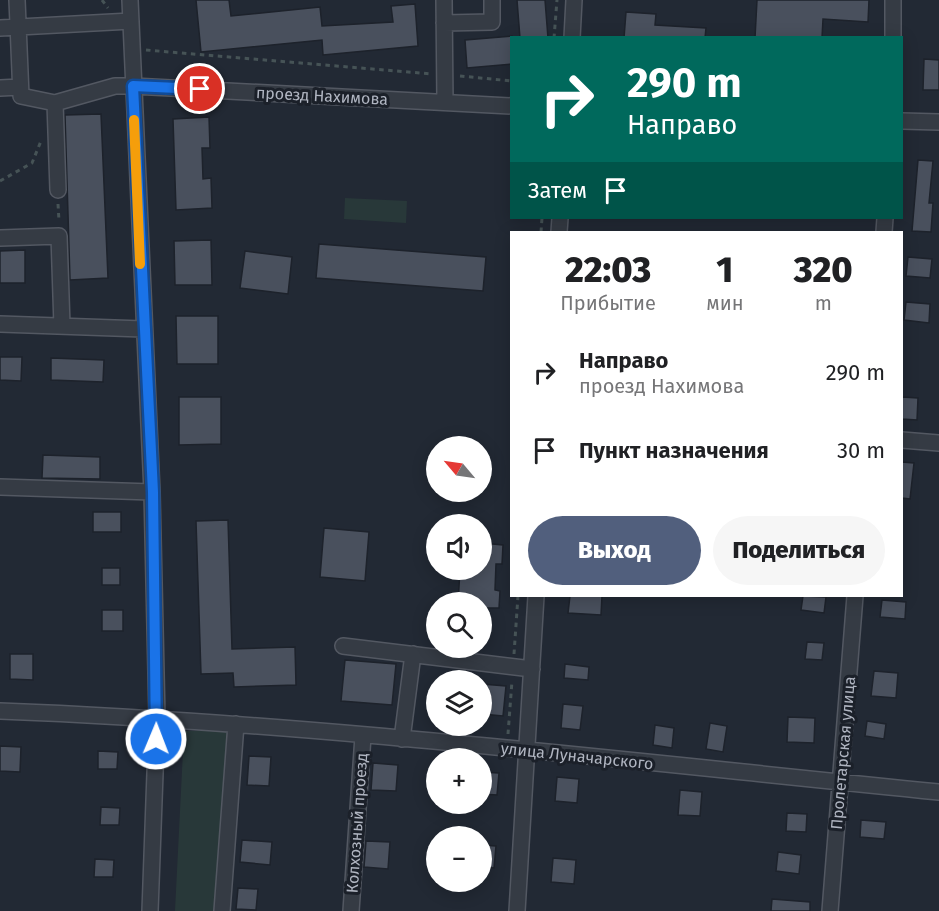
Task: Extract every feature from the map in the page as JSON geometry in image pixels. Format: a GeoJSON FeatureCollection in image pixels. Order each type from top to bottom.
{"type":"FeatureCollection","features":[{"type":"Feature","properties":{"kind":"street"},"geometry":{"type":"LineString","coordinates":[[17,0],[21,96],[55,103],[58,190]]}},
{"type":"Feature","properties":{"kind":"street"},"geometry":{"type":"LineString","coordinates":[[130,0],[143,329],[153,492],[157,717],[150,911]]}},
{"type":"Feature","properties":{"kind":"street"},"geometry":{"type":"LineString","coordinates":[[444,0],[446,102]]}},
{"type":"Feature","properties":{"kind":"street"},"geometry":{"type":"LineString","coordinates":[[444,23],[492,22],[492,0]]}},
{"type":"Feature","properties":{"kind":"street"},"geometry":{"type":"LineString","coordinates":[[572,36],[574,0]]}},
{"type":"Feature","properties":{"kind":"street"},"geometry":{"type":"LineString","coordinates":[[893,0],[893,36]]}},
{"type":"Feature","properties":{"kind":"street"},"geometry":{"type":"LineString","coordinates":[[0,28],[131,21]]}},
{"type":"Feature","properties":{"kind":"street","name":"проезд Нахимова"},"geometry":{"type":"LineString","coordinates":[[55,103],[115,86],[133,86],[510,106]]}},
{"type":"Feature","properties":{"kind":"street"},"geometry":{"type":"LineString","coordinates":[[0,88],[20,87]]}},
{"type":"Feature","properties":{"kind":"street"},"geometry":{"type":"LineString","coordinates":[[903,121],[939,122]]}},
{"type":"Feature","properties":{"kind":"street"},"geometry":{"type":"LineString","coordinates":[[0,238],[59,236],[62,326]]}},
{"type":"Feature","properties":{"kind":"street"},"geometry":{"type":"LineString","coordinates":[[0,324],[143,329]]}},
{"type":"Feature","properties":{"kind":"street"},"geometry":{"type":"LineString","coordinates":[[903,440],[939,443]]}},
{"type":"Feature","properties":{"kind":"street"},"geometry":{"type":"LineString","coordinates":[[0,487],[153,492]]}},
{"type":"Feature","properties":{"kind":"street"},"geometry":{"type":"LineString","coordinates":[[516,911],[536,597]]}},
{"type":"Feature","properties":{"kind":"street","name":"Пролетарская улица"},"geometry":{"type":"LineString","coordinates":[[830,911],[855,597]]}},
{"type":"Feature","properties":{"kind":"street"},"geometry":{"type":"LineString","coordinates":[[343,646],[532,669]]}},
{"type":"Feature","properties":{"kind":"street"},"geometry":{"type":"LineString","coordinates":[[402,739],[412,654]]}},
{"type":"Feature","properties":{"kind":"street","name":"улица Луначарского"},"geometry":{"type":"LineString","coordinates":[[0,711],[157,717],[527,750],[939,792]]}},
{"type":"Feature","properties":{"kind":"street"},"geometry":{"type":"LineString","coordinates":[[222,911],[236,724]]}},
{"type":"Feature","properties":{"kind":"street","name":"Колхозный проезд"},"geometry":{"type":"LineString","coordinates":[[351,911],[363,736]]}},
{"type":"Feature","properties":{"kind":"path"},"geometry":{"type":"LineString","coordinates":[[554,36],[557,0]]}},
{"type":"Feature","properties":{"kind":"path"},"geometry":{"type":"LineString","coordinates":[[132,49],[510,81]]}},
{"type":"Feature","properties":{"kind":"path"},"geometry":{"type":"LineString","coordinates":[[0,181],[32,163],[44,133]]}},
{"type":"Feature","properties":{"kind":"path"},"geometry":{"type":"LineString","coordinates":[[58,190],[59,236]]}},
{"type":"Feature","properties":{"kind":"shaded area"},"geometry":{"type":"Polygon","coordinates":[[[345,198],[407,201],[406,223],[344,219],[345,198]]]}},
{"type":"Feature","properties":{"kind":"shaded area"},"geometry":{"type":"Polygon","coordinates":[[[184,731],[228,731],[216,911],[175,911],[184,731]]]}},
{"type":"Feature","properties":{"kind":"building"},"geometry":{"type":"Polygon","coordinates":[[[196,0],[229,0],[231,16],[320,7],[322,26],[393,22],[391,6],[415,4],[418,46],[323,55],[322,40],[201,52],[196,0]]]}},
{"type":"Feature","properties":{"kind":"building"},"geometry":{"type":"Polygon","coordinates":[[[517,0],[545,0],[548,36],[520,36],[517,0]]]}},
{"type":"Feature","properties":{"kind":"building"},"geometry":{"type":"Polygon","coordinates":[[[757,0],[869,0],[868,22],[823,19],[822,36],[755,36],[757,0]]]}},
{"type":"Feature","properties":{"kind":"building"},"geometry":{"type":"Polygon","coordinates":[[[626,12],[656,14],[655,25],[706,28],[705,36],[624,36],[626,12]]]}},
{"type":"Feature","properties":{"kind":"building"},"geometry":{"type":"Polygon","coordinates":[[[510,36],[510,64],[467,68],[465,40],[510,36]]]}},
{"type":"Feature","properties":{"kind":"building"},"geometry":{"type":"Polygon","coordinates":[[[924,59],[939,60],[939,90],[923,90],[924,59]]]}},
{"type":"Feature","properties":{"kind":"building"},"geometry":{"type":"Polygon","coordinates":[[[101,114],[108,278],[70,280],[65,115],[101,114]]]}},
{"type":"Feature","properties":{"kind":"building"},"geometry":{"type":"Polygon","coordinates":[[[209,117],[210,148],[202,148],[203,179],[211,178],[212,208],[176,210],[173,119],[209,117]]]}},
{"type":"Feature","properties":{"kind":"building"},"geometry":{"type":"Polygon","coordinates":[[[918,160],[933,161],[929,203],[933,203],[931,232],[912,231],[918,160]]]}},
{"type":"Feature","properties":{"kind":"building"},"geometry":{"type":"Polygon","coordinates":[[[211,240],[212,285],[175,285],[174,241],[211,240]]]}},
{"type":"Feature","properties":{"kind":"building"},"geometry":{"type":"Polygon","coordinates":[[[319,244],[486,257],[483,291],[316,278],[319,244]]]}},
{"type":"Feature","properties":{"kind":"building"},"geometry":{"type":"Polygon","coordinates":[[[25,250],[25,283],[0,283],[0,251],[25,250]]]}},
{"type":"Feature","properties":{"kind":"building"},"geometry":{"type":"Polygon","coordinates":[[[245,251],[292,257],[288,294],[240,288],[245,251]]]}},
{"type":"Feature","properties":{"kind":"building"},"geometry":{"type":"Polygon","coordinates":[[[908,257],[932,259],[930,278],[906,276],[908,257]]]}},
{"type":"Feature","properties":{"kind":"building"},"geometry":{"type":"Polygon","coordinates":[[[906,302],[930,304],[929,323],[904,320],[906,302]]]}},
{"type":"Feature","properties":{"kind":"building"},"geometry":{"type":"Polygon","coordinates":[[[176,316],[218,316],[218,364],[177,364],[176,316]]]}},
{"type":"Feature","properties":{"kind":"building"},"geometry":{"type":"Polygon","coordinates":[[[0,357],[22,357],[21,381],[0,380],[0,357]]]}},
{"type":"Feature","properties":{"kind":"building"},"geometry":{"type":"Polygon","coordinates":[[[51,358],[104,360],[103,382],[51,380],[51,358]]]}},
{"type":"Feature","properties":{"kind":"building"},"geometry":{"type":"Polygon","coordinates":[[[179,397],[221,397],[221,444],[179,445],[179,397]]]}},
{"type":"Feature","properties":{"kind":"building"},"geometry":{"type":"Polygon","coordinates":[[[903,397],[918,398],[917,420],[903,419],[903,397]]]}},
{"type":"Feature","properties":{"kind":"building"},"geometry":{"type":"Polygon","coordinates":[[[43,455],[100,457],[100,479],[42,478],[43,455]]]}},
{"type":"Feature","properties":{"kind":"building"},"geometry":{"type":"Polygon","coordinates":[[[903,462],[914,463],[910,499],[903,498],[903,462]]]}},
{"type":"Feature","properties":{"kind":"building"},"geometry":{"type":"Polygon","coordinates":[[[93,512],[121,512],[121,532],[93,532],[93,512]]]}},
{"type":"Feature","properties":{"kind":"building"},"geometry":{"type":"Polygon","coordinates":[[[228,520],[232,649],[295,647],[296,685],[234,687],[233,673],[201,674],[196,521],[228,520]]]}},
{"type":"Feature","properties":{"kind":"building"},"geometry":{"type":"Polygon","coordinates":[[[324,528],[369,532],[365,581],[320,577],[324,528]]]}},
{"type":"Feature","properties":{"kind":"building"},"geometry":{"type":"Polygon","coordinates":[[[492,544],[503,545],[502,564],[496,564],[495,590],[500,591],[499,608],[492,608],[492,592],[459,592],[459,580],[492,580],[492,544]]]}},
{"type":"Feature","properties":{"kind":"building"},"geometry":{"type":"Polygon","coordinates":[[[102,568],[120,568],[120,585],[102,585],[102,568]]]}},
{"type":"Feature","properties":{"kind":"building"},"geometry":{"type":"Polygon","coordinates":[[[570,597],[602,597],[601,615],[568,613],[570,597]]]}},
{"type":"Feature","properties":{"kind":"building"},"geometry":{"type":"Polygon","coordinates":[[[803,597],[826,597],[824,613],[801,610],[803,597]]]}},
{"type":"Feature","properties":{"kind":"building"},"geometry":{"type":"Polygon","coordinates":[[[882,600],[906,602],[905,619],[880,617],[882,600]]]}},
{"type":"Feature","properties":{"kind":"building"},"geometry":{"type":"Polygon","coordinates":[[[102,610],[123,610],[123,631],[102,631],[102,610]]]}},
{"type":"Feature","properties":{"kind":"building"},"geometry":{"type":"Polygon","coordinates":[[[807,642],[824,643],[822,660],[805,659],[807,642]]]}},
{"type":"Feature","properties":{"kind":"building"},"geometry":{"type":"Polygon","coordinates":[[[10,654],[33,654],[33,680],[10,679],[10,654]]]}},
{"type":"Feature","properties":{"kind":"building"},"geometry":{"type":"Polygon","coordinates":[[[345,660],[396,664],[392,705],[341,701],[345,660]]]}},
{"type":"Feature","properties":{"kind":"building"},"geometry":{"type":"Polygon","coordinates":[[[565,664],[589,667],[588,680],[564,678],[565,664]]]}},
{"type":"Feature","properties":{"kind":"building"},"geometry":{"type":"Polygon","coordinates":[[[874,671],[898,673],[896,698],[871,696],[874,671]]]}},
{"type":"Feature","properties":{"kind":"building"},"geometry":{"type":"Polygon","coordinates":[[[492,685],[506,686],[503,716],[492,715],[492,685]]]}},
{"type":"Feature","properties":{"kind":"building"},"geometry":{"type":"Polygon","coordinates":[[[563,704],[583,706],[580,730],[561,728],[563,704]]]}},
{"type":"Feature","properties":{"kind":"building"},"geometry":{"type":"Polygon","coordinates":[[[788,717],[815,718],[814,743],[787,742],[788,717]]]}},
{"type":"Feature","properties":{"kind":"building"},"geometry":{"type":"Polygon","coordinates":[[[867,721],[886,724],[884,739],[865,736],[867,721]]]}},
{"type":"Feature","properties":{"kind":"building"},"geometry":{"type":"Polygon","coordinates":[[[710,723],[727,726],[723,752],[706,749],[710,723]]]}},
{"type":"Feature","properties":{"kind":"building"},"geometry":{"type":"Polygon","coordinates":[[[655,725],[674,728],[672,748],[653,745],[655,725]]]}},
{"type":"Feature","properties":{"kind":"building"},"geometry":{"type":"Polygon","coordinates":[[[0,746],[21,747],[20,772],[0,771],[0,746]]]}},
{"type":"Feature","properties":{"kind":"building"},"geometry":{"type":"Polygon","coordinates":[[[98,751],[118,752],[117,769],[98,769],[98,751]]]}},
{"type":"Feature","properties":{"kind":"building"},"geometry":{"type":"Polygon","coordinates":[[[249,756],[271,757],[269,786],[247,785],[249,756]]]}},
{"type":"Feature","properties":{"kind":"building"},"geometry":{"type":"Polygon","coordinates":[[[373,763],[398,765],[396,791],[371,790],[373,763]]]}},
{"type":"Feature","properties":{"kind":"building"},"geometry":{"type":"Polygon","coordinates":[[[492,773],[499,773],[497,795],[492,795],[492,773]]]}},
{"type":"Feature","properties":{"kind":"building"},"geometry":{"type":"Polygon","coordinates":[[[557,777],[579,779],[577,803],[555,801],[557,777]]]}},
{"type":"Feature","properties":{"kind":"building"},"geometry":{"type":"Polygon","coordinates":[[[680,790],[702,792],[700,816],[678,815],[680,790]]]}},
{"type":"Feature","properties":{"kind":"building"},"geometry":{"type":"Polygon","coordinates":[[[101,807],[120,808],[119,825],[100,825],[101,807]]]}},
{"type":"Feature","properties":{"kind":"building"},"geometry":{"type":"Polygon","coordinates":[[[787,813],[807,814],[806,832],[786,831],[787,813]]]}},
{"type":"Feature","properties":{"kind":"building"},"geometry":{"type":"Polygon","coordinates":[[[861,820],[886,822],[884,839],[860,837],[861,820]]]}},
{"type":"Feature","properties":{"kind":"building"},"geometry":{"type":"Polygon","coordinates":[[[242,840],[272,842],[270,865],[240,862],[242,840]]]}},
{"type":"Feature","properties":{"kind":"building"},"geometry":{"type":"Polygon","coordinates":[[[366,841],[390,842],[388,869],[364,867],[366,841]]]}},
{"type":"Feature","properties":{"kind":"building"},"geometry":{"type":"Polygon","coordinates":[[[492,846],[496,846],[494,868],[492,868],[492,846]]]}},
{"type":"Feature","properties":{"kind":"building"},"geometry":{"type":"Polygon","coordinates":[[[778,852],[801,855],[799,874],[776,871],[778,852]]]}},
{"type":"Feature","properties":{"kind":"building"},"geometry":{"type":"Polygon","coordinates":[[[553,858],[576,860],[574,884],[551,882],[553,858]]]}},
{"type":"Feature","properties":{"kind":"building"},"geometry":{"type":"Polygon","coordinates":[[[95,859],[114,860],[113,877],[94,877],[95,859]]]}},
{"type":"Feature","properties":{"kind":"building"},"geometry":{"type":"Polygon","coordinates":[[[238,888],[258,889],[256,910],[236,909],[238,888]]]}},
{"type":"Feature","properties":{"kind":"building"},"geometry":{"type":"Polygon","coordinates":[[[772,899],[810,902],[810,911],[771,911],[772,899]]]}},
{"type":"Feature","properties":{"kind":"slow traffic"},"geometry":{"type":"LineString","coordinates":[[134,120],[140,264]]}},
{"type":"Feature","properties":{"kind":"route"},"geometry":{"type":"LineString","coordinates":[[156,739],[153,492],[143,329],[133,86],[200,89]]}}]}
